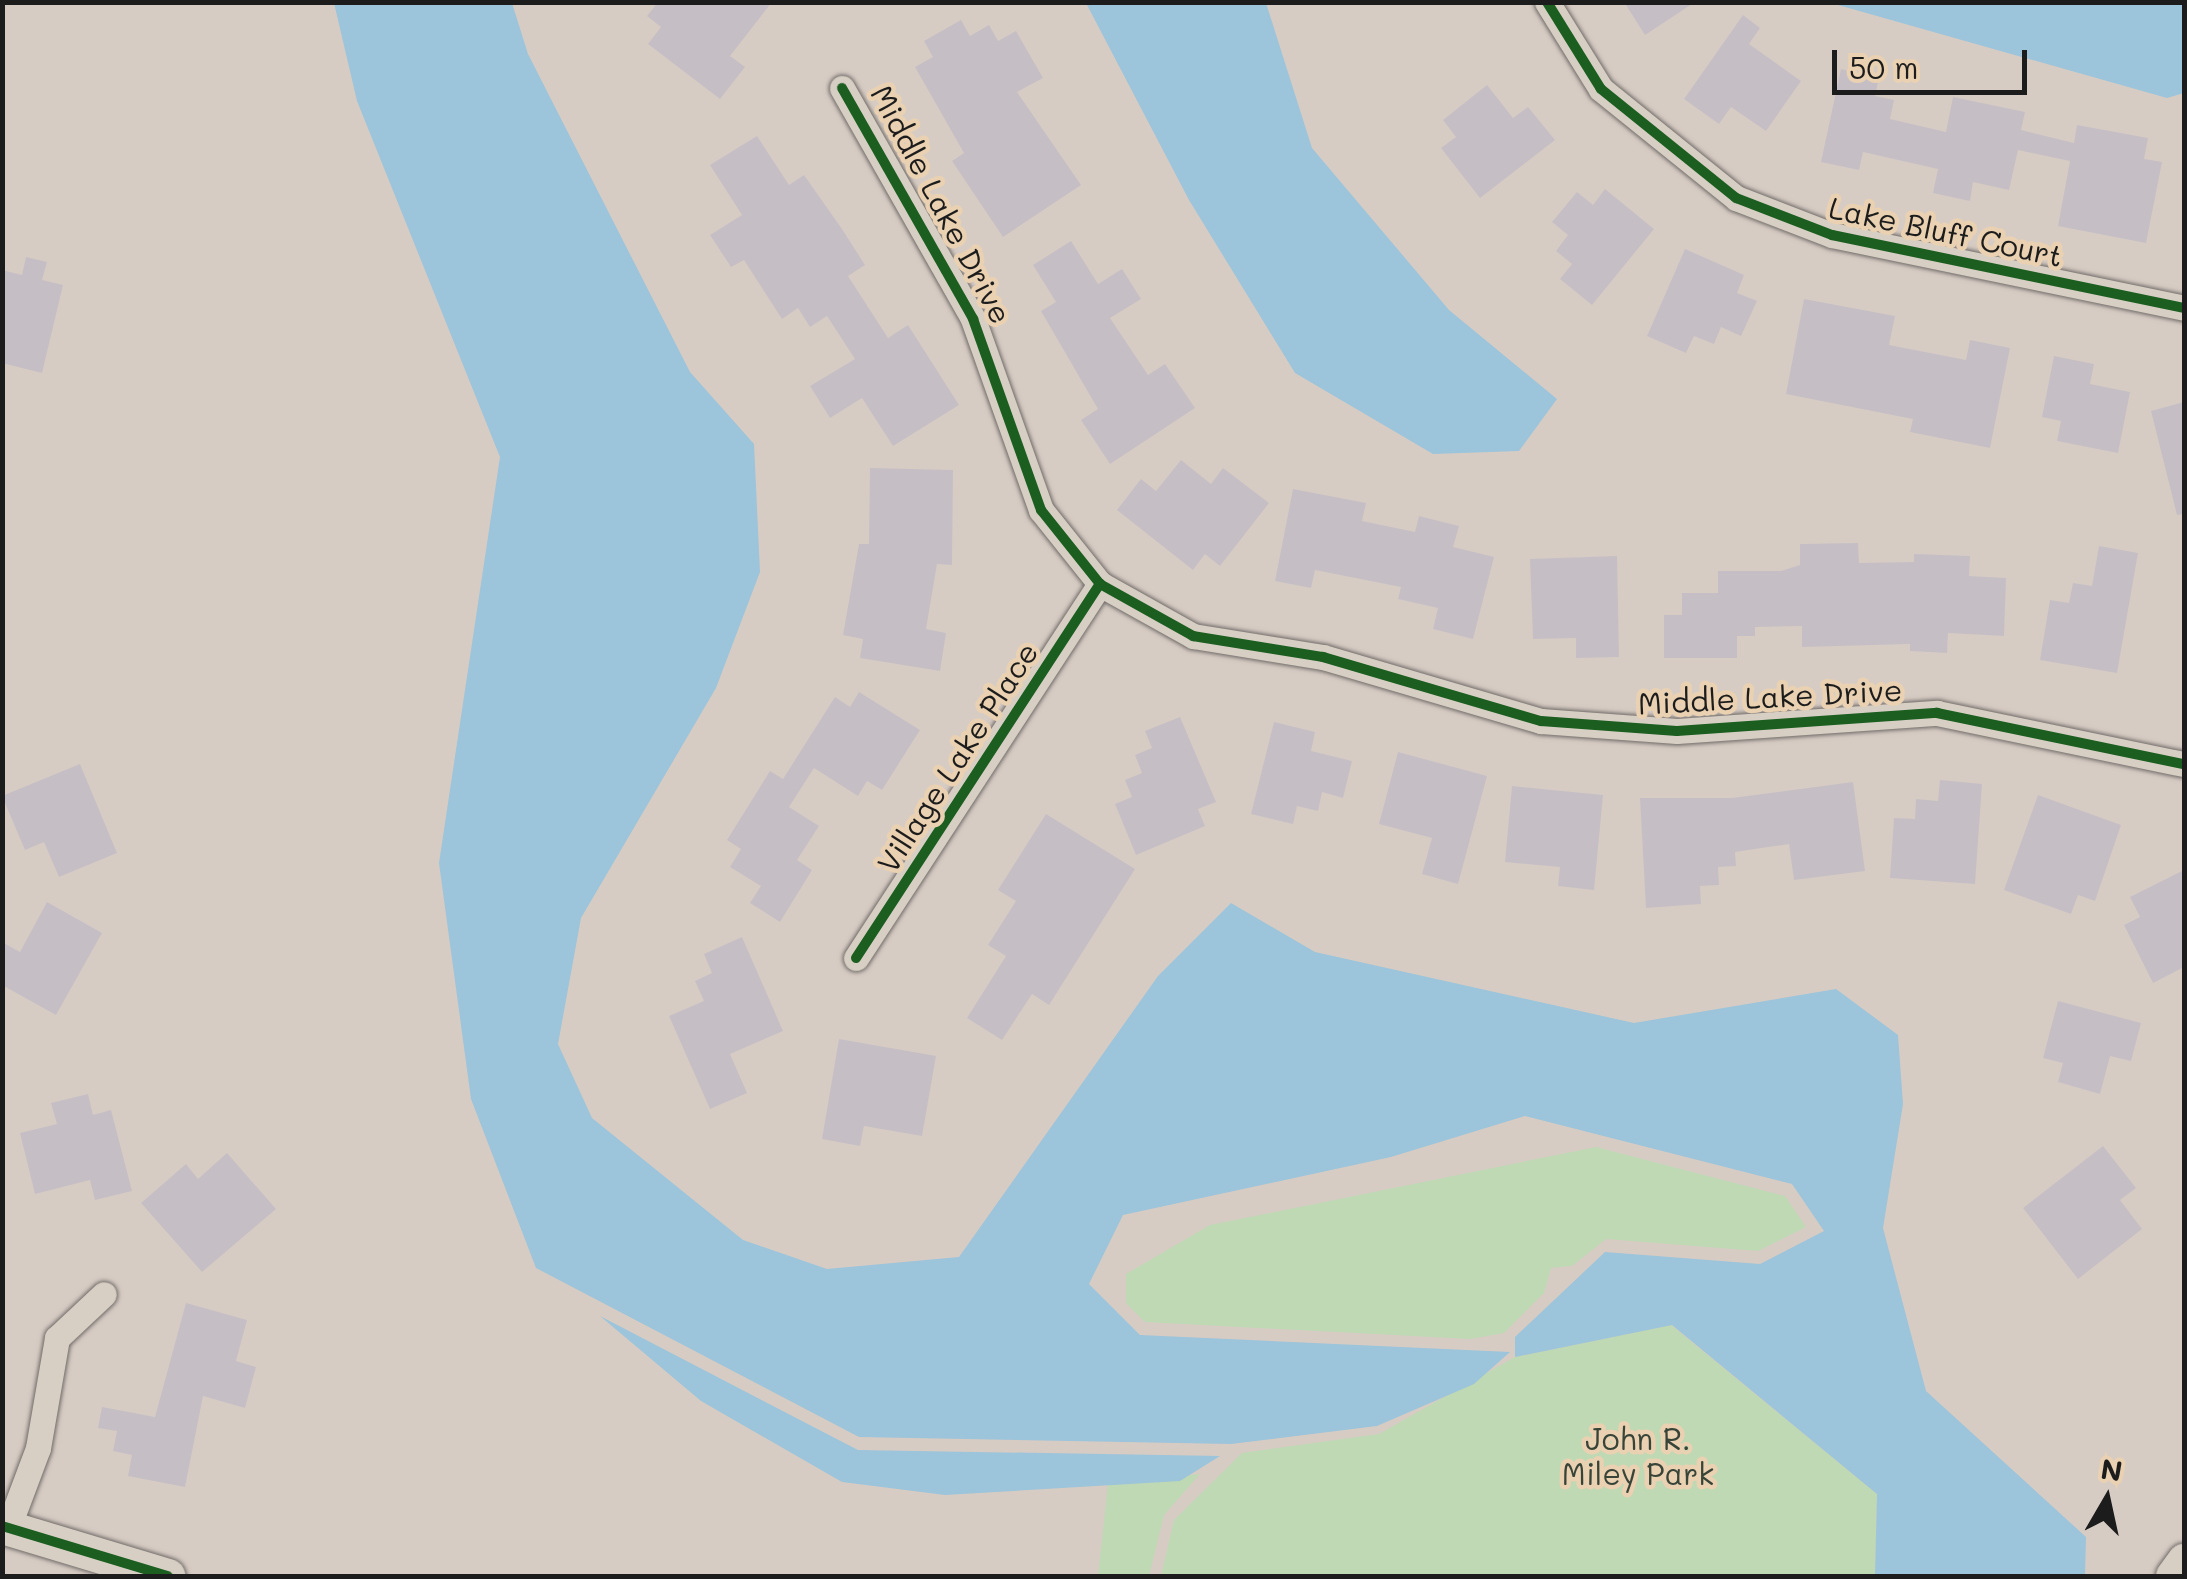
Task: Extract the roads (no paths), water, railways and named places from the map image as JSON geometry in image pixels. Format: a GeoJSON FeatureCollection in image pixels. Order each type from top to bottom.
{"type":"FeatureCollection","features":[{"type":"Feature","properties":{"kind":"street","name":"Lake Bluff Court"},"geometry":{"type":"LineString","coordinates":[[1546,2],[1601,89],[1736,198],[1832,235],[2184,308]]}},
{"type":"Feature","properties":{"kind":"street","name":"Middle Lake Drive"},"geometry":{"type":"LineString","coordinates":[[842,88],[973,319],[1041,510],[1100,584],[1194,636],[1323,657],[1540,722],[1677,731],[1937,713],[2184,764]]}},
{"type":"Feature","properties":{"kind":"street","name":"Village Lake Place"},"geometry":{"type":"LineString","coordinates":[[856,958],[1100,584]]}},
{"type":"Feature","properties":{"kind":"street"},"geometry":{"type":"LineString","coordinates":[[104,1294],[57,1338],[38,1448],[5,1527],[168,1576]]}},
{"type":"Feature","properties":{"kind":"street"},"geometry":{"type":"LineString","coordinates":[[2173,1576],[2184,1561]]}},
{"type":"Feature","properties":{"kind":"water"},"geometry":{"type":"Polygon","coordinates":[[[334,3],[512,3],[528,54],[690,372],[754,444],[760,572],[716,688],[581,918],[558,1044],[592,1118],[743,1240],[827,1269],[959,1257],[1158,976],[1231,903],[1315,952],[1634,1023],[1836,989],[1898,1035],[1903,1104],[1883,1228],[1926,1391],[2086,1537],[2085,1576],[1875,1576],[1877,1494],[1672,1325],[1515,1357],[1515,1337],[1605,1252],[1760,1264],[1824,1231],[1792,1184],[1525,1116],[1391,1157],[1123,1215],[1089,1284],[1140,1335],[1510,1352],[1474,1384],[1377,1426],[1231,1444],[859,1437],[536,1268],[471,1099],[439,863],[500,457],[357,101],[334,3]]]}},
{"type":"Feature","properties":{"kind":"water"},"geometry":{"type":"Polygon","coordinates":[[[1086,3],[1266,3],[1312,148],[1449,310],[1557,399],[1519,451],[1433,454],[1295,373],[1189,200],[1086,3]]]}},
{"type":"Feature","properties":{"kind":"water"},"geometry":{"type":"Polygon","coordinates":[[[1831,3],[2184,3],[2184,93],[2167,98],[1831,3]]]}},
{"type":"Feature","properties":{"kind":"water"},"geometry":{"type":"Polygon","coordinates":[[[600,1316],[858,1450],[1220,1456],[1180,1481],[945,1495],[842,1482],[701,1401],[600,1316]]]}},
{"type":"Feature","properties":{"kind":"park label","name":"John R. Miley Park"},"geometry":{"type":"Point","coordinates":[1638,1455]}}]}
